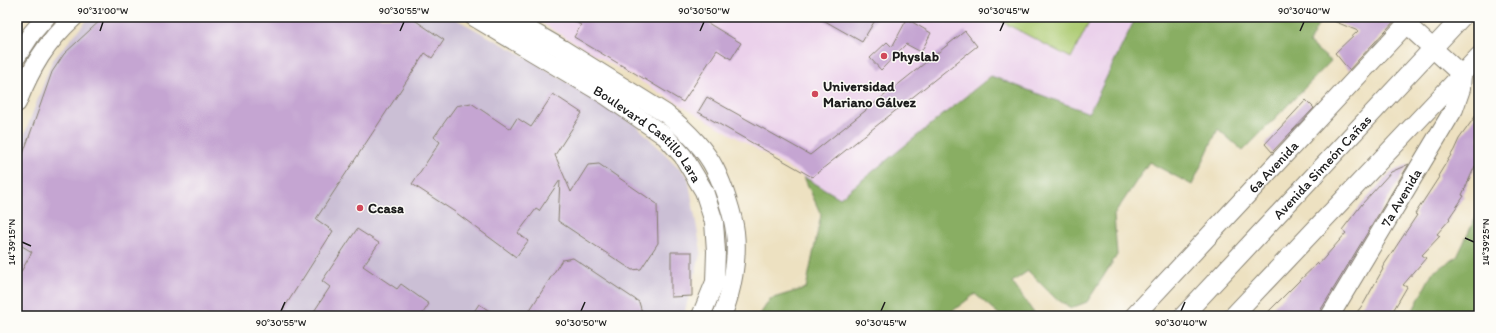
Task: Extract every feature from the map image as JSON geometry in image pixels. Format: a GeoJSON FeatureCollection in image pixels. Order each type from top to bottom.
{"type":"FeatureCollection","features":[{"type":"Feature","properties":{"kind":"street"},"geometry":{"type":"LineString","coordinates":[[17,56],[32,33],[46,17]]}},
{"type":"Feature","properties":{"kind":"street"},"geometry":{"type":"LineString","coordinates":[[17,103],[25,82],[42,52],[64,26],[74,17]]}},
{"type":"Feature","properties":{"kind":"street","name":"Boulevard Castillo Lara"},"geometry":{"type":"LineString","coordinates":[[507,17],[559,57]]}},
{"type":"Feature","properties":{"kind":"street","name":"Avenida Simeón Cañas"},"geometry":{"type":"LineString","coordinates":[[1183,316],[1462,17]]}},
{"type":"Feature","properties":{"kind":"street","name":"Boulevard Castillo Lara"},"geometry":{"type":"LineString","coordinates":[[484,19],[559,57],[611,89],[677,122],[696,142],[715,168],[727,199],[735,232],[731,289],[723,312]]}},
{"type":"Feature","properties":{"kind":"street"},"geometry":{"type":"LineString","coordinates":[[1410,21],[1433,48],[1462,75]]}},
{"type":"Feature","properties":{"kind":"street","name":"6a Avenida"},"geometry":{"type":"LineString","coordinates":[[1134,316],[1410,21]]}},
{"type":"Feature","properties":{"kind":"street"},"geometry":{"type":"LineString","coordinates":[[1233,316],[1479,56]]}},
{"type":"Feature","properties":{"kind":"street","name":"7a Avenida"},"geometry":{"type":"LineString","coordinates":[[1330,316],[1454,109],[1461,89],[1462,75]]}},
{"type":"Feature","properties":{"kind":"street","name":"Boulevard Castillo Lara"},"geometry":{"type":"LineString","coordinates":[[611,89],[665,136],[690,165],[704,191],[714,222],[716,252],[715,282],[704,309]]}},
{"type":"Feature","properties":{"kind":"street"},"geometry":{"type":"LineString","coordinates":[[665,136],[677,122]]}},
{"type":"Feature","properties":{"kind":"street"},"geometry":{"type":"LineString","coordinates":[[704,309],[723,312]]}},
{"type":"Feature","properties":{"kind":"shaded area"},"geometry":{"type":"Polygon","coordinates":[[[90,17],[452,17],[528,58],[636,125],[688,177],[701,251],[685,311],[682,316],[17,316],[17,155],[52,61],[90,17]]]}},
{"type":"Feature","properties":{"kind":"shaded area","name":"Universidad Mariano Gálvez"},"geometry":{"type":"Polygon","coordinates":[[[531,17],[1136,17],[1089,113],[990,76],[840,198],[531,17]]]}},
{"type":"Feature","properties":{"kind":"green space"},"geometry":{"type":"Polygon","coordinates":[[[993,17],[1092,17],[1071,58],[993,17]]]}},
{"type":"Feature","properties":{"kind":"green space"},"geometry":{"type":"Polygon","coordinates":[[[1136,17],[1322,17],[1309,43],[1331,61],[1243,151],[1218,129],[1192,185],[1149,162],[1114,215],[1117,255],[1087,302],[1071,308],[1055,298],[1028,271],[1012,282],[1036,316],[1001,316],[975,294],[946,316],[759,316],[770,299],[806,288],[821,215],[804,177],[840,198],[991,76],[1089,113],[1136,17]]]}},
{"type":"Feature","properties":{"kind":"green space"},"geometry":{"type":"Polygon","coordinates":[[[1479,210],[1479,316],[1410,316],[1432,273],[1457,257],[1479,210]]]}},
{"type":"Feature","properties":{"kind":"building"},"geometry":{"type":"Polygon","coordinates":[[[104,17],[410,17],[444,40],[432,58],[425,53],[316,219],[333,231],[279,316],[17,316],[17,279],[32,252],[17,243],[17,171],[52,72],[64,54],[104,17]]]}},
{"type":"Feature","properties":{"kind":"building"},"geometry":{"type":"Polygon","coordinates":[[[567,17],[698,17],[741,43],[731,59],[717,50],[683,102],[574,37],[581,25],[567,17]]]}},
{"type":"Feature","properties":{"kind":"building"},"geometry":{"type":"Polygon","coordinates":[[[818,17],[877,17],[862,42],[818,17]]]}},
{"type":"Feature","properties":{"kind":"building"},"geometry":{"type":"Polygon","coordinates":[[[1324,17],[1398,17],[1349,70],[1335,53],[1358,31],[1324,17]]]}},
{"type":"Feature","properties":{"kind":"building"},"geometry":{"type":"Polygon","coordinates":[[[907,19],[931,33],[921,52],[906,44],[881,70],[870,58],[887,42],[892,47],[907,19]]]}},
{"type":"Feature","properties":{"kind":"building"},"geometry":{"type":"Polygon","coordinates":[[[965,31],[977,46],[812,177],[698,112],[707,97],[810,155],[965,31]]]}},
{"type":"Feature","properties":{"kind":"building"},"geometry":{"type":"Polygon","coordinates":[[[553,94],[582,113],[555,155],[571,192],[588,165],[599,164],[657,204],[658,243],[641,269],[632,270],[558,221],[560,180],[539,211],[536,209],[518,233],[528,241],[516,257],[455,212],[412,184],[440,142],[434,137],[456,106],[471,103],[510,129],[517,118],[531,127],[553,94]]]}},
{"type":"Feature","properties":{"kind":"building"},"geometry":{"type":"Polygon","coordinates":[[[1306,100],[1314,108],[1272,152],[1265,144],[1306,100]]]}},
{"type":"Feature","properties":{"kind":"building"},"geometry":{"type":"Polygon","coordinates":[[[1479,111],[1479,169],[1475,166],[1462,195],[1464,196],[1449,218],[1450,219],[1437,234],[1440,236],[1422,255],[1426,258],[1403,285],[1407,287],[1390,316],[1354,316],[1364,303],[1383,269],[1382,268],[1417,215],[1415,214],[1439,177],[1438,176],[1459,139],[1479,111]]]}},
{"type":"Feature","properties":{"kind":"building"},"geometry":{"type":"Polygon","coordinates":[[[1409,164],[1317,316],[1264,316],[1318,263],[1319,264],[1346,233],[1342,230],[1362,204],[1391,172],[1409,164]]]}},
{"type":"Feature","properties":{"kind":"building"},"geometry":{"type":"Polygon","coordinates":[[[357,229],[379,243],[363,266],[397,289],[401,284],[429,304],[421,316],[311,316],[330,287],[322,281],[357,229]]]}},
{"type":"Feature","properties":{"kind":"building"},"geometry":{"type":"Polygon","coordinates":[[[671,252],[692,252],[692,296],[671,297],[671,252]]]}},
{"type":"Feature","properties":{"kind":"building"},"geometry":{"type":"Polygon","coordinates":[[[573,258],[639,302],[643,316],[526,316],[562,260],[573,258]]]}},
{"type":"Feature","properties":{"kind":"building"},"geometry":{"type":"Polygon","coordinates":[[[479,304],[497,316],[471,316],[479,304]]]}},
{"type":"Feature","properties":{"kind":"place","name":"Physlab"},"geometry":{"type":"Point","coordinates":[884,56]}},
{"type":"Feature","properties":{"kind":"place","name":"Universidad Mariano Gálvez"},"geometry":{"type":"Point","coordinates":[815,94]}},
{"type":"Feature","properties":{"kind":"place","name":"Ccasa"},"geometry":{"type":"Point","coordinates":[360,208]}}]}
